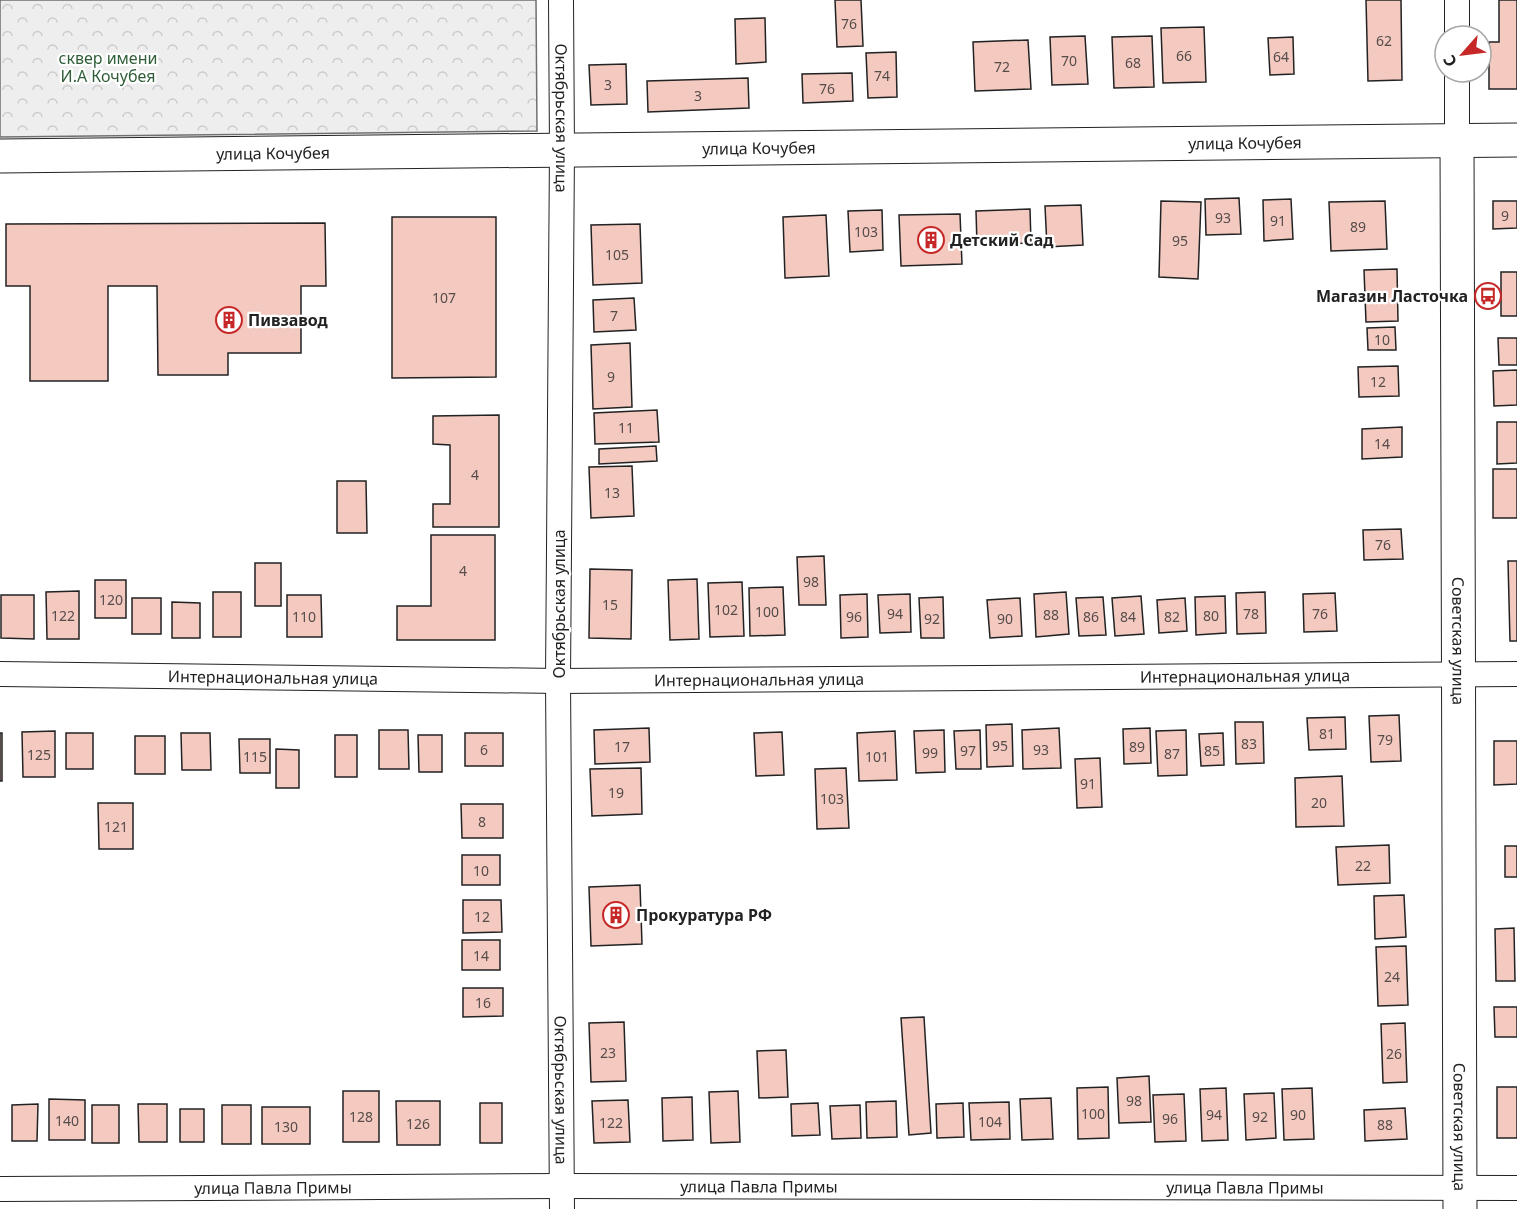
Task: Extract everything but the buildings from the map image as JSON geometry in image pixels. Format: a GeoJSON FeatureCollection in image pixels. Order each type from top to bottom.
{"type":"FeatureCollection","features":[{"type":"Feature","properties":{"kind":"main road","name":"улица Кочубея"},"geometry":{"type":"LineString","coordinates":[[0,156],[1517,140]]}},
{"type":"Feature","properties":{"kind":"main road","name":"Советская улица"},"geometry":{"type":"LineString","coordinates":[[1457,141],[1461,674],[1460,1199]]}},
{"type":"Feature","properties":{"kind":"street","name":"Октябрьская улица"},"geometry":{"type":"LineString","coordinates":[[561,0],[558,681],[561,1197]]}},
{"type":"Feature","properties":{"kind":"street"},"geometry":{"type":"LineString","coordinates":[[1457,0],[1457,24]]}},
{"type":"Feature","properties":{"kind":"street","name":"Советская улица"},"geometry":{"type":"LineString","coordinates":[[1457,84],[1457,141]]}},
{"type":"Feature","properties":{"kind":"street","name":"Интернациональная улица"},"geometry":{"type":"LineString","coordinates":[[0,674],[558,681],[1517,674]]}},
{"type":"Feature","properties":{"kind":"street","name":"улица Павла Примы"},"geometry":{"type":"LineString","coordinates":[[0,1189],[561,1197],[1460,1199],[1517,1188]]}},
{"type":"Feature","properties":{"kind":"green space","name":"сквер имени И.А Кочубея"},"geometry":{"type":"Polygon","coordinates":[[[0,0],[536,0],[537,131],[0,137],[0,0]]]}},
{"type":"Feature","properties":{"kind":"place","name":"Детский Сад"},"geometry":{"type":"Point","coordinates":[931,240]}},
{"type":"Feature","properties":{"kind":"place","name":"Магазин Ласточка"},"geometry":{"type":"Point","coordinates":[1488,296]}},
{"type":"Feature","properties":{"kind":"place","name":"Пивзавод"},"geometry":{"type":"Point","coordinates":[229,320]}},
{"type":"Feature","properties":{"kind":"place","name":"Прокуратура РФ"},"geometry":{"type":"Point","coordinates":[616,915]}}]}
